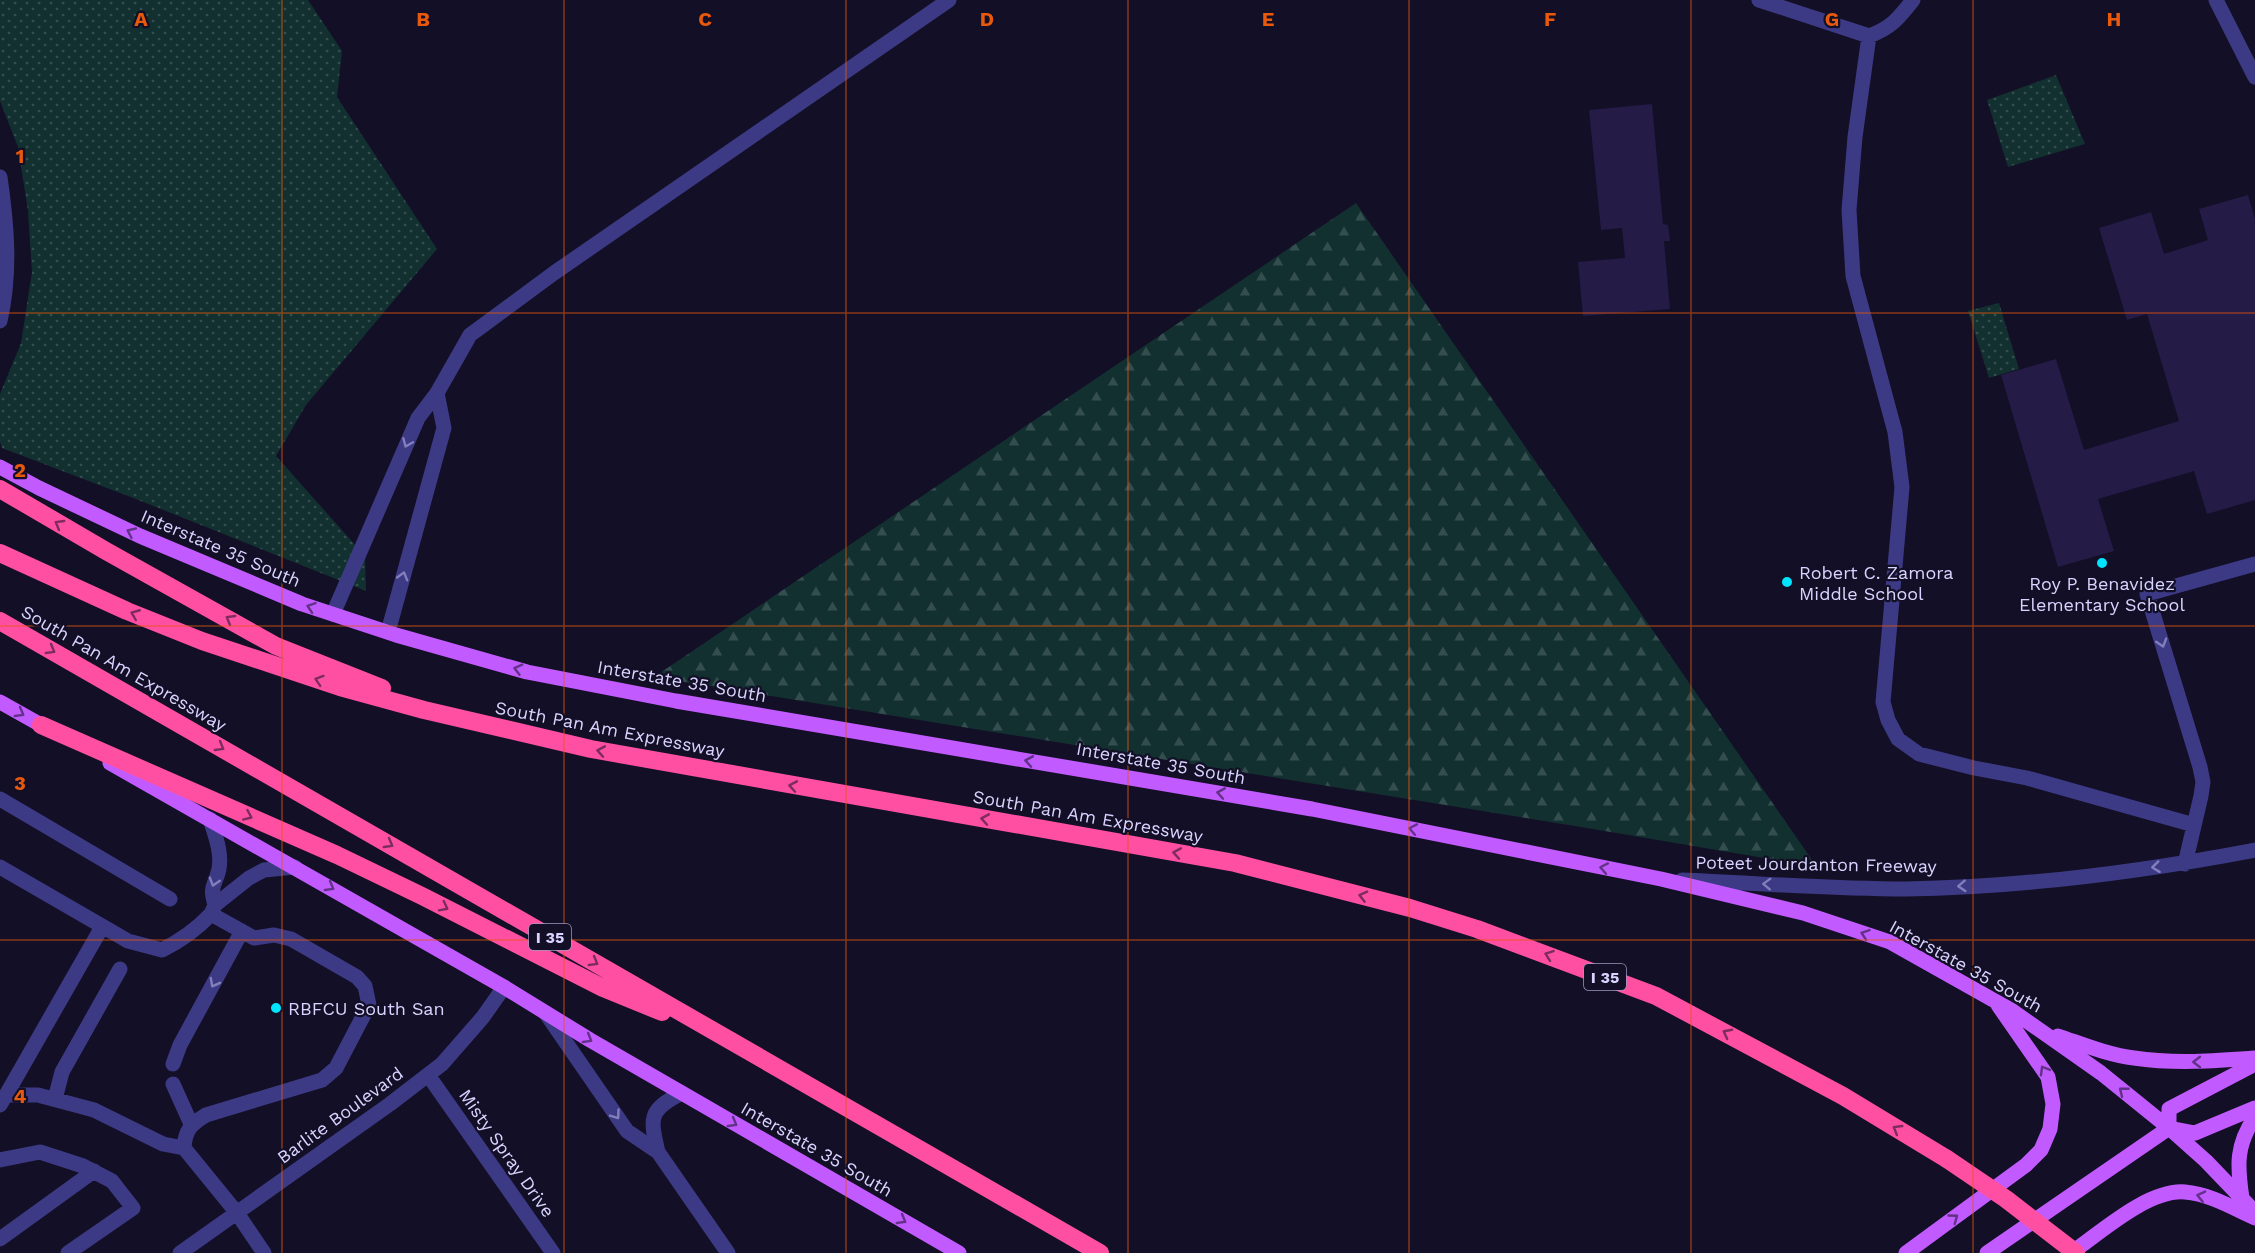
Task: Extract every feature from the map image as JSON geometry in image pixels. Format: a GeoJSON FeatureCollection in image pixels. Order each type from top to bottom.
{"type":"FeatureCollection","features":[{"type":"Feature","properties":{"kind":"highway"},"geometry":{"type":"LineString","coordinates":[[0,489],[276,646],[456,718]]}},
{"type":"Feature","properties":{"kind":"highway","name":"South Pan Am Expressway"},"geometry":{"type":"LineString","coordinates":[[0,553],[117,607],[202,641],[340,687],[456,718],[591,749],[1235,863],[1477,929],[1656,996],[1843,1096],[2006,1199],[2076,1253]]}},
{"type":"Feature","properties":{"kind":"highway","name":"South Pan Am Expressway"},"geometry":{"type":"LineString","coordinates":[[0,621],[1100,1253]]}},
{"type":"Feature","properties":{"kind":"highway"},"geometry":{"type":"LineString","coordinates":[[40,725],[337,855],[603,988],[724,1037]]}},
{"type":"Feature","properties":{"kind":"main road","name":"Interstate 35 South"},"geometry":{"type":"LineString","coordinates":[[0,467],[141,536],[280,595],[388,632],[526,672],[676,701],[1312,809],[1661,879],[1803,913],[1890,942],[1995,1000],[2045,1032],[2101,1073],[2169,1128],[2206,1161],[2255,1212]]}},
{"type":"Feature","properties":{"kind":"main road","name":"Interstate 35 South"},"geometry":{"type":"LineString","coordinates":[[0,702],[504,987],[547,1015],[682,1094],[959,1253]]}},
{"type":"Feature","properties":{"kind":"main road"},"geometry":{"type":"LineString","coordinates":[[1906,1253],[2026,1165],[2041,1150],[2050,1129],[2053,1104],[2048,1077],[1995,1000]]}},
{"type":"Feature","properties":{"kind":"main road"},"geometry":{"type":"LineString","coordinates":[[2045,1032],[2131,1058],[2167,1062],[2210,1062],[2255,1058]]}},
{"type":"Feature","properties":{"kind":"main road"},"geometry":{"type":"LineString","coordinates":[[2169,1128],[2169,1110],[2255,1064]]}},
{"type":"Feature","properties":{"kind":"main road"},"geometry":{"type":"LineString","coordinates":[[1987,1253],[2169,1128],[2195,1133],[2255,1108]]}},
{"type":"Feature","properties":{"kind":"main road"},"geometry":{"type":"LineString","coordinates":[[2242,1198],[2238,1175],[2239,1151],[2243,1137],[2255,1117]]}},
{"type":"Feature","properties":{"kind":"main road"},"geometry":{"type":"LineString","coordinates":[[2071,1253],[2154,1197],[2183,1192],[2216,1200],[2255,1218]]}},
{"type":"Feature","properties":{"kind":"street"},"geometry":{"type":"LineString","coordinates":[[333,614],[418,418],[437,393],[470,335],[554,273],[948,0]]}},
{"type":"Feature","properties":{"kind":"street"},"geometry":{"type":"LineString","coordinates":[[1759,0],[1869,36],[1885,30],[1899,19],[1913,0]]}},
{"type":"Feature","properties":{"kind":"street"},"geometry":{"type":"LineString","coordinates":[[2216,0],[2255,77]]}},
{"type":"Feature","properties":{"kind":"street"},"geometry":{"type":"LineString","coordinates":[[1869,36],[1849,210],[1853,276],[1895,432],[1902,487],[1883,702],[1888,720],[1898,739],[1919,754],[2027,778],[2194,825]]}},
{"type":"Feature","properties":{"kind":"street"},"geometry":{"type":"LineString","coordinates":[[2239,46],[2255,55]]}},
{"type":"Feature","properties":{"kind":"street"},"geometry":{"type":"LineString","coordinates":[[0,177],[6,214],[8,263],[0,321]]}},
{"type":"Feature","properties":{"kind":"street"},"geometry":{"type":"LineString","coordinates":[[388,632],[444,428],[437,393]]}},
{"type":"Feature","properties":{"kind":"street"},"geometry":{"type":"LineString","coordinates":[[2185,864],[2203,782],[2147,594],[2255,564]]}},
{"type":"Feature","properties":{"kind":"street"},"geometry":{"type":"LineString","coordinates":[[0,799],[171,898]]}},
{"type":"Feature","properties":{"kind":"street"},"geometry":{"type":"LineString","coordinates":[[184,1148],[185,1134],[191,1124],[206,1115],[322,1080],[336,1068],[369,1005],[365,986],[357,977],[291,939],[274,935],[254,938],[213,910],[211,890],[219,869],[219,846],[210,819]]}},
{"type":"Feature","properties":{"kind":"street","name":"Poteet Jourdanton Freeway"},"geometry":{"type":"LineString","coordinates":[[1661,879],[1905,889],[2053,880],[2185,864],[2255,850]]}},
{"type":"Feature","properties":{"kind":"street"},"geometry":{"type":"LineString","coordinates":[[0,867],[128,941],[162,950],[197,930],[213,910],[249,878],[264,870],[295,867]]}},
{"type":"Feature","properties":{"kind":"street"},"geometry":{"type":"LineString","coordinates":[[3,1100],[102,927]]}},
{"type":"Feature","properties":{"kind":"street"},"geometry":{"type":"LineString","coordinates":[[173,1064],[180,1045],[242,931]]}},
{"type":"Feature","properties":{"kind":"street"},"geometry":{"type":"LineString","coordinates":[[55,1099],[62,1072],[120,969]]}},
{"type":"Feature","properties":{"kind":"street","name":"Barlite Boulevard"},"geometry":{"type":"LineString","coordinates":[[180,1253],[428,1075],[458,1048],[504,987]]}},
{"type":"Feature","properties":{"kind":"street"},"geometry":{"type":"LineString","coordinates":[[547,1015],[627,1131],[658,1152],[728,1253]]}},
{"type":"Feature","properties":{"kind":"street","name":"Misty Spray Drive"},"geometry":{"type":"LineString","coordinates":[[428,1075],[553,1253]]}},
{"type":"Feature","properties":{"kind":"street"},"geometry":{"type":"LineString","coordinates":[[173,1084],[191,1124]]}},
{"type":"Feature","properties":{"kind":"street"},"geometry":{"type":"LineString","coordinates":[[658,1152],[652,1125],[656,1110],[664,1102],[682,1094]]}},
{"type":"Feature","properties":{"kind":"street"},"geometry":{"type":"LineString","coordinates":[[3,1100],[38,1095],[55,1099],[94,1110],[163,1144],[184,1148],[237,1213],[264,1253]]}},
{"type":"Feature","properties":{"kind":"street"},"geometry":{"type":"LineString","coordinates":[[0,1160],[40,1152],[83,1166],[112,1181],[133,1208],[69,1253]]}},
{"type":"Feature","properties":{"kind":"street"},"geometry":{"type":"LineString","coordinates":[[0,1239],[94,1171]]}},
{"type":"Feature","properties":{"kind":"green space"},"geometry":{"type":"Polygon","coordinates":[[[0,0],[308,0],[342,51],[337,97],[437,249],[306,405],[276,456],[365,556],[366,591],[2,448],[0,394],[21,343],[32,272],[28,211],[18,147],[0,101],[0,0]]]}},
{"type":"Feature","properties":{"kind":"green space"},"geometry":{"type":"Polygon","coordinates":[[[2056,75],[2085,144],[2008,167],[1987,100],[2056,75]]]}},
{"type":"Feature","properties":{"kind":"green space"},"geometry":{"type":"Polygon","coordinates":[[[1356,203],[1817,867],[654,677],[1356,203]]]}},
{"type":"Feature","properties":{"kind":"green space"},"geometry":{"type":"Polygon","coordinates":[[[1999,303],[2019,369],[1989,378],[1968,311],[1999,303]]]}},
{"type":"Feature","properties":{"kind":"building"},"geometry":{"type":"Polygon","coordinates":[[[1652,104],[1663,224],[1668,225],[1670,241],[1664,241],[1670,309],[1583,316],[1578,262],[1625,258],[1622,228],[1601,230],[1589,110],[1652,104]]]}},
{"type":"Feature","properties":{"kind":"building"},"geometry":{"type":"Polygon","coordinates":[[[2248,195],[2255,219],[2255,500],[2207,514],[2194,471],[2098,499],[2114,551],[2058,567],[2001,375],[2056,359],[2084,450],[2179,421],[2147,314],[2127,320],[2099,228],[2151,212],[2164,254],[2208,240],[2199,209],[2248,195]]]}},
{"type":"Feature","properties":{"kind":"place","name":"Roy P. Benavidez Elementary School"},"geometry":{"type":"Point","coordinates":[2102,563]}},
{"type":"Feature","properties":{"kind":"place","name":"Robert C. Zamora Middle School"},"geometry":{"type":"Point","coordinates":[1787,582]}},
{"type":"Feature","properties":{"kind":"place","name":"RBFCU South San"},"geometry":{"type":"Point","coordinates":[276,1008]}}]}
